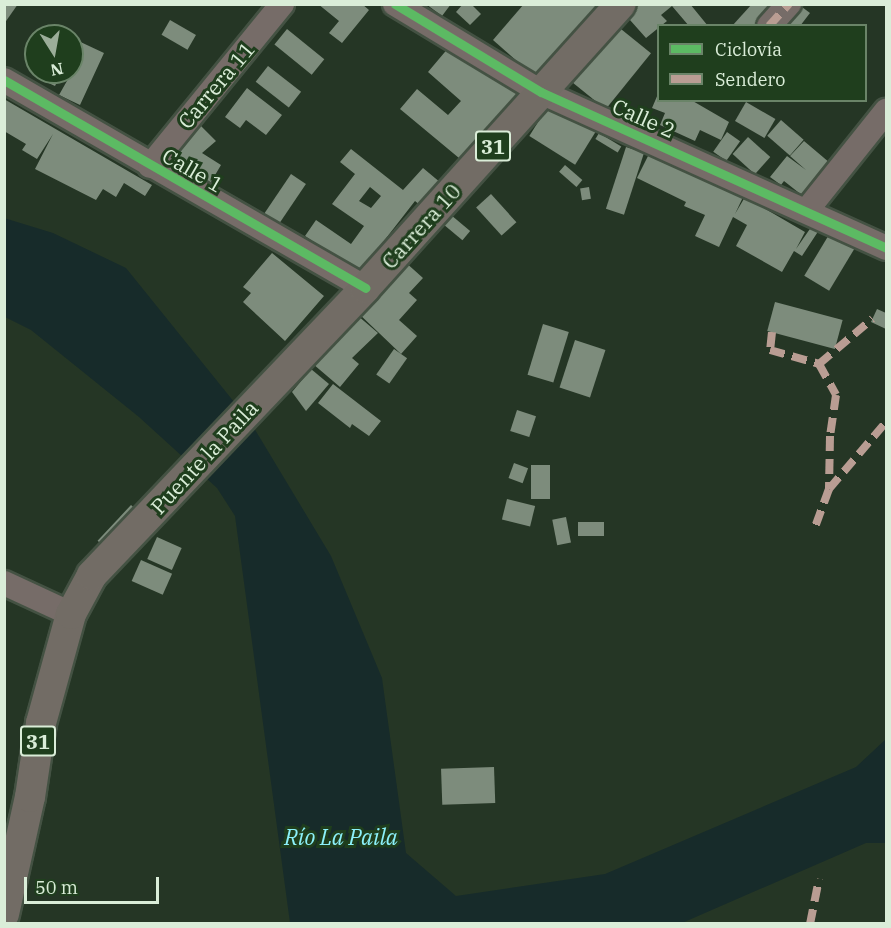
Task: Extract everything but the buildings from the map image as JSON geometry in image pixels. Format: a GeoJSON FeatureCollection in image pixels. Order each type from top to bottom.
{"type":"FeatureCollection","features":[{"type":"Feature","properties":{"kind":"main road","name":"Carrera 10"},"geometry":{"type":"LineString","coordinates":[[365,288],[621,4]]}},
{"type":"Feature","properties":{"kind":"main road","name":"Puente la Paila"},"geometry":{"type":"LineString","coordinates":[[71,614],[92,575],[365,288]]}},
{"type":"Feature","properties":{"kind":"main road","name":"31"},"geometry":{"type":"LineString","coordinates":[[4,914],[30,797],[41,723],[71,614]]}},
{"type":"Feature","properties":{"kind":"street","name":"Carrera 11"},"geometry":{"type":"LineString","coordinates":[[150,165],[282,4]]}},
{"type":"Feature","properties":{"kind":"street","name":"Calle 2"},"geometry":{"type":"LineString","coordinates":[[395,4],[541,92],[807,210],[886,248]]}},
{"type":"Feature","properties":{"kind":"street"},"geometry":{"type":"LineString","coordinates":[[771,24],[789,4]]}},
{"type":"Feature","properties":{"kind":"street","name":"Calle 1"},"geometry":{"type":"LineString","coordinates":[[4,80],[365,288]]}},
{"type":"Feature","properties":{"kind":"street"},"geometry":{"type":"LineString","coordinates":[[807,210],[886,111]]}},
{"type":"Feature","properties":{"kind":"street"},"geometry":{"type":"LineString","coordinates":[[4,583],[71,614]]}},
{"type":"Feature","properties":{"kind":"water","name":"Río La Paila"},"geometry":{"type":"Polygon","coordinates":[[[4,218],[53,233],[126,268],[251,423],[331,556],[382,678],[406,853],[456,896],[605,874],[856,767],[886,739],[886,843],[866,843],[682,923],[290,923],[235,516],[217,488],[139,417],[31,330],[5,317],[4,218]]]}},
{"type":"Feature","properties":{"kind":"marked path"},"geometry":{"type":"LineString","coordinates":[[771,24],[789,4]]}},
{"type":"Feature","properties":{"kind":"marked path"},"geometry":{"type":"LineString","coordinates":[[819,364],[872,319]]}},
{"type":"Feature","properties":{"kind":"marked path"},"geometry":{"type":"LineString","coordinates":[[772,332],[770,350],[819,364],[836,395],[830,436],[829,489],[815,527]]}},
{"type":"Feature","properties":{"kind":"marked path"},"geometry":{"type":"LineString","coordinates":[[829,489],[886,422]]}},
{"type":"Feature","properties":{"kind":"marked path"},"geometry":{"type":"LineString","coordinates":[[810,924],[819,879]]}},
{"type":"Feature","properties":{"kind":"cycle path"},"geometry":{"type":"LineString","coordinates":[[395,4],[541,92],[886,248]]}},
{"type":"Feature","properties":{"kind":"cycle path"},"geometry":{"type":"LineString","coordinates":[[4,80],[365,288]]}}]}
